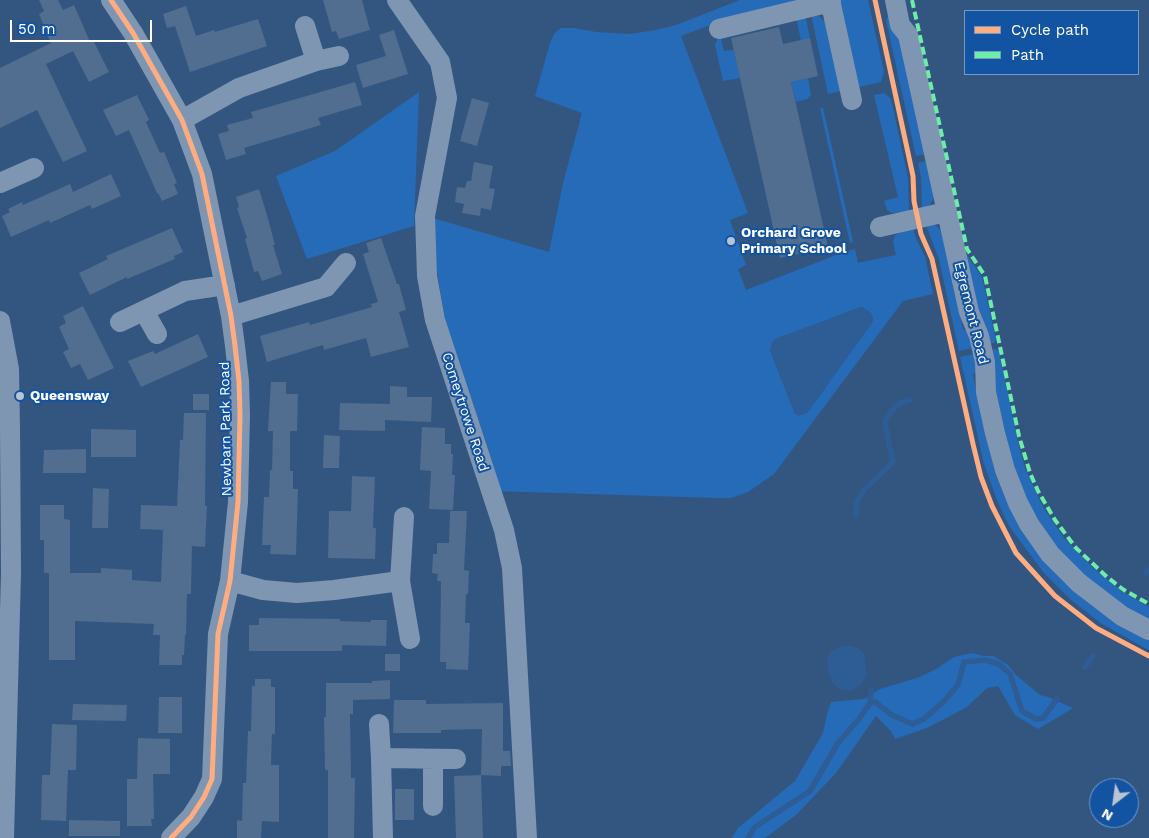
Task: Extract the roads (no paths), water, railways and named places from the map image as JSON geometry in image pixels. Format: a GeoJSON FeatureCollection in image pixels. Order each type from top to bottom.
{"type":"FeatureCollection","features":[{"type":"Feature","properties":{"kind":"street","name":"Newbarn Park Road"},"geometry":{"type":"LineString","coordinates":[[111,0],[182,120],[202,174],[225,285],[237,364],[240,423],[238,502],[230,581],[218,634],[212,779],[204,797],[191,817],[174,837]]}},
{"type":"Feature","properties":{"kind":"street","name":"Comeytrowe Road"},"geometry":{"type":"LineString","coordinates":[[397,0],[440,62],[446,98],[425,216],[427,276],[435,320],[504,530],[512,568],[527,838]]}},
{"type":"Feature","properties":{"kind":"street","name":"Egremont Road"},"geometry":{"type":"LineString","coordinates":[[895,0],[900,26],[908,35],[969,312],[979,336],[985,362],[986,392],[995,432],[1005,470],[1018,503],[1029,524],[1050,554],[1074,579],[1122,616],[1149,630]]}},
{"type":"Feature","properties":{"kind":"street"},"geometry":{"type":"LineString","coordinates":[[719,29],[831,1],[852,100]]}},
{"type":"Feature","properties":{"kind":"street"},"geometry":{"type":"LineString","coordinates":[[304,26],[316,61]]}},
{"type":"Feature","properties":{"kind":"street"},"geometry":{"type":"LineString","coordinates":[[182,120],[239,88],[316,61],[339,56]]}},
{"type":"Feature","properties":{"kind":"street"},"geometry":{"type":"LineString","coordinates":[[0,183],[34,168]]}},
{"type":"Feature","properties":{"kind":"street"},"geometry":{"type":"LineString","coordinates":[[880,227],[946,212]]}},
{"type":"Feature","properties":{"kind":"street"},"geometry":{"type":"LineString","coordinates":[[230,316],[326,287],[346,263]]}},
{"type":"Feature","properties":{"kind":"street"},"geometry":{"type":"LineString","coordinates":[[120,322],[185,291],[225,285]]}},
{"type":"Feature","properties":{"kind":"street"},"geometry":{"type":"LineString","coordinates":[[144,311],[157,334]]}},
{"type":"Feature","properties":{"kind":"street"},"geometry":{"type":"LineString","coordinates":[[0,320],[9,370],[5,573],[4,838]]}},
{"type":"Feature","properties":{"kind":"street"},"geometry":{"type":"LineString","coordinates":[[404,517],[400,581],[410,639]]}},
{"type":"Feature","properties":{"kind":"street"},"geometry":{"type":"LineString","coordinates":[[230,581],[263,590],[296,593],[400,581]]}},
{"type":"Feature","properties":{"kind":"street"},"geometry":{"type":"LineString","coordinates":[[379,724],[384,838]]}},
{"type":"Feature","properties":{"kind":"street"},"geometry":{"type":"LineString","coordinates":[[381,758],[456,759]]}},
{"type":"Feature","properties":{"kind":"street"},"geometry":{"type":"LineString","coordinates":[[433,759],[433,806]]}},
{"type":"Feature","properties":{"kind":"waterway"},"geometry":{"type":"LineString","coordinates":[[856,515],[857,501],[865,489],[893,462],[885,424],[886,419],[895,407],[902,402],[910,400]]}},
{"type":"Feature","properties":{"kind":"waterway"},"geometry":{"type":"LineString","coordinates":[[1146,573],[1149,570]]}},
{"type":"Feature","properties":{"kind":"waterway"},"geometry":{"type":"LineString","coordinates":[[1085,667],[1093,656]]}},
{"type":"Feature","properties":{"kind":"waterway"},"geometry":{"type":"LineString","coordinates":[[748,838],[755,827],[810,791],[838,743],[870,703],[875,702],[892,715],[912,724],[924,719],[958,685],[964,662],[985,660],[999,664],[1010,674],[1022,711],[1036,719],[1043,718],[1057,699]]}},
{"type":"Feature","properties":{"kind":"waterway"},"geometry":{"type":"LineString","coordinates":[[870,703],[871,690]]}},
{"type":"Feature","properties":{"kind":"place","name":"Orchard Grove Primary School"},"geometry":{"type":"Point","coordinates":[731,241]}},
{"type":"Feature","properties":{"kind":"place","name":"Queensway"},"geometry":{"type":"Point","coordinates":[20,396]}}]}
